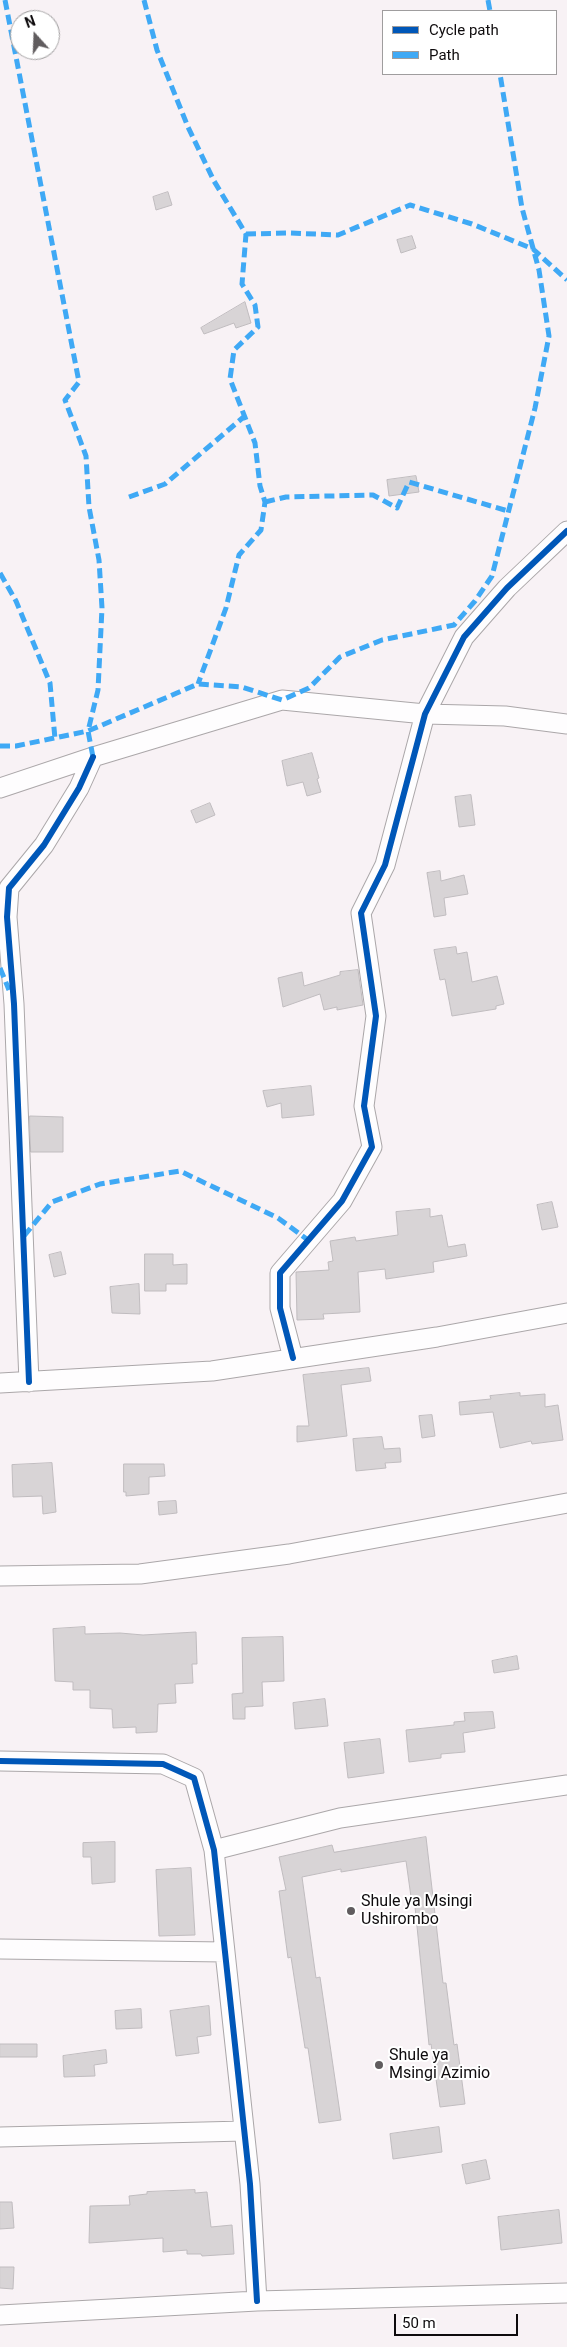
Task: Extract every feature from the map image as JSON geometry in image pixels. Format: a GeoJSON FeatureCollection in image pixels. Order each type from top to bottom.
{"type":"FeatureCollection","features":[{"type":"Feature","properties":{"kind":"street"},"geometry":{"type":"LineString","coordinates":[[293,1358],[280,1308],[280,1273],[342,1201],[372,1147],[364,1106],[376,1016],[361,913],[385,865],[425,714],[464,637],[507,588],[567,531]]}},
{"type":"Feature","properties":{"kind":"street"},"geometry":{"type":"LineString","coordinates":[[0,788],[93,757],[282,700],[425,714],[505,716],[567,724]]}},
{"type":"Feature","properties":{"kind":"street"},"geometry":{"type":"LineString","coordinates":[[29,1382],[14,1004],[7,917],[9,888],[44,846],[79,788],[93,757]]}},
{"type":"Feature","properties":{"kind":"street"},"geometry":{"type":"LineString","coordinates":[[0,1383],[212,1371],[437,1337],[567,1313]]}},
{"type":"Feature","properties":{"kind":"street"},"geometry":{"type":"LineString","coordinates":[[0,1576],[140,1574],[289,1554],[567,1503]]}},
{"type":"Feature","properties":{"kind":"street"},"geometry":{"type":"LineString","coordinates":[[0,1761],[163,1764],[194,1778],[214,1850],[250,2184],[257,2300]]}},
{"type":"Feature","properties":{"kind":"street"},"geometry":{"type":"LineString","coordinates":[[214,1850],[340,1818],[567,1784]]}},
{"type":"Feature","properties":{"kind":"street"},"geometry":{"type":"LineString","coordinates":[[0,1949],[225,1952]]}},
{"type":"Feature","properties":{"kind":"street"},"geometry":{"type":"LineString","coordinates":[[0,2137],[244,2131]]}},
{"type":"Feature","properties":{"kind":"street"},"geometry":{"type":"LineString","coordinates":[[0,2315],[257,2300],[567,2292]]}},
{"type":"Feature","properties":{"kind":"building"},"geometry":{"type":"Polygon","coordinates":[[[168,192],[172,205],[156,210],[153,197],[168,192]]]}},
{"type":"Feature","properties":{"kind":"building"},"geometry":{"type":"Polygon","coordinates":[[[412,236],[416,248],[401,253],[397,240],[412,236]]]}},
{"type":"Feature","properties":{"kind":"building"},"geometry":{"type":"Polygon","coordinates":[[[245,302],[251,323],[236,328],[234,323],[204,334],[201,328],[245,302]]]}},
{"type":"Feature","properties":{"kind":"building"},"geometry":{"type":"Polygon","coordinates":[[[416,476],[419,492],[389,496],[387,480],[416,476]]]}},
{"type":"Feature","properties":{"kind":"building"},"geometry":{"type":"Polygon","coordinates":[[[312,753],[321,792],[307,796],[303,782],[287,786],[282,761],[312,753]]]}},
{"type":"Feature","properties":{"kind":"building"},"geometry":{"type":"Polygon","coordinates":[[[471,795],[475,825],[459,827],[455,797],[471,795]]]}},
{"type":"Feature","properties":{"kind":"building"},"geometry":{"type":"Polygon","coordinates":[[[210,803],[215,815],[196,823],[191,811],[210,803]]]}},
{"type":"Feature","properties":{"kind":"building"},"geometry":{"type":"Polygon","coordinates":[[[440,871],[441,881],[464,875],[468,894],[444,898],[446,915],[434,917],[427,873],[440,871]]]}},
{"type":"Feature","properties":{"kind":"building"},"geometry":{"type":"Polygon","coordinates":[[[456,947],[457,954],[467,952],[472,982],[497,976],[504,1004],[496,1006],[496,1009],[452,1016],[445,979],[440,980],[434,950],[456,947]]]}},
{"type":"Feature","properties":{"kind":"building"},"geometry":{"type":"Polygon","coordinates":[[[358,970],[363,1005],[337,1010],[337,1007],[324,1010],[320,994],[283,1007],[278,978],[302,972],[304,986],[340,975],[340,972],[358,970]]]}},
{"type":"Feature","properties":{"kind":"building"},"geometry":{"type":"Polygon","coordinates":[[[311,1086],[314,1115],[282,1118],[281,1103],[267,1107],[263,1091],[311,1086]]]}},
{"type":"Feature","properties":{"kind":"building"},"geometry":{"type":"Polygon","coordinates":[[[30,1116],[63,1117],[63,1152],[31,1152],[30,1116]]]}},
{"type":"Feature","properties":{"kind":"building"},"geometry":{"type":"Polygon","coordinates":[[[552,1202],[558,1227],[542,1230],[537,1205],[552,1202]]]}},
{"type":"Feature","properties":{"kind":"building"},"geometry":{"type":"Polygon","coordinates":[[[430,1209],[430,1217],[442,1215],[448,1247],[465,1244],[467,1256],[433,1262],[434,1272],[386,1279],[385,1269],[358,1272],[360,1312],[323,1314],[324,1319],[297,1320],[296,1272],[329,1270],[328,1262],[333,1261],[330,1241],[355,1237],[356,1241],[398,1235],[396,1212],[430,1209]]]}},
{"type":"Feature","properties":{"kind":"building"},"geometry":{"type":"Polygon","coordinates":[[[61,1252],[66,1274],[54,1277],[49,1255],[61,1252]]]}},
{"type":"Feature","properties":{"kind":"building"},"geometry":{"type":"Polygon","coordinates":[[[145,1254],[173,1254],[173,1265],[187,1264],[187,1284],[166,1284],[166,1291],[145,1291],[145,1254]]]}},
{"type":"Feature","properties":{"kind":"building"},"geometry":{"type":"Polygon","coordinates":[[[139,1284],[140,1314],[112,1313],[110,1287],[139,1284]]]}},
{"type":"Feature","properties":{"kind":"building"},"geometry":{"type":"Polygon","coordinates":[[[369,1368],[371,1381],[341,1385],[347,1436],[297,1442],[297,1426],[309,1426],[303,1375],[369,1368]]]}},
{"type":"Feature","properties":{"kind":"building"},"geometry":{"type":"Polygon","coordinates":[[[520,1393],[520,1396],[545,1394],[545,1407],[558,1405],[563,1440],[532,1444],[531,1441],[500,1448],[493,1412],[460,1415],[459,1402],[491,1399],[490,1396],[520,1393]]]}},
{"type":"Feature","properties":{"kind":"building"},"geometry":{"type":"Polygon","coordinates":[[[432,1415],[435,1436],[422,1438],[419,1416],[432,1415]]]}},
{"type":"Feature","properties":{"kind":"building"},"geometry":{"type":"Polygon","coordinates":[[[382,1437],[384,1449],[400,1448],[401,1462],[385,1463],[386,1468],[356,1471],[353,1439],[382,1437]]]}},
{"type":"Feature","properties":{"kind":"building"},"geometry":{"type":"Polygon","coordinates":[[[52,1463],[56,1512],[43,1514],[42,1496],[13,1497],[12,1465],[52,1463]]]}},
{"type":"Feature","properties":{"kind":"building"},"geometry":{"type":"Polygon","coordinates":[[[124,1464],[164,1464],[165,1476],[149,1477],[149,1494],[126,1496],[126,1492],[124,1492],[124,1464]]]}},
{"type":"Feature","properties":{"kind":"building"},"geometry":{"type":"Polygon","coordinates":[[[176,1501],[177,1513],[159,1515],[158,1502],[176,1501]]]}},
{"type":"Feature","properties":{"kind":"building"},"geometry":{"type":"Polygon","coordinates":[[[85,1627],[85,1634],[120,1633],[143,1635],[196,1632],[197,1664],[192,1664],[193,1683],[175,1684],[176,1703],[158,1704],[157,1732],[136,1733],[136,1727],[113,1728],[112,1709],[90,1708],[90,1690],[73,1690],[73,1682],[55,1681],[53,1629],[85,1627]]]}},
{"type":"Feature","properties":{"kind":"building"},"geometry":{"type":"Polygon","coordinates":[[[283,1637],[284,1681],[262,1682],[263,1706],[245,1707],[245,1719],[233,1719],[232,1694],[243,1693],[242,1638],[283,1637]]]}},
{"type":"Feature","properties":{"kind":"building"},"geometry":{"type":"Polygon","coordinates":[[[517,1656],[519,1669],[494,1673],[492,1661],[517,1656]]]}},
{"type":"Feature","properties":{"kind":"building"},"geometry":{"type":"Polygon","coordinates":[[[325,1699],[328,1726],[295,1729],[293,1703],[325,1699]]]}},
{"type":"Feature","properties":{"kind":"building"},"geometry":{"type":"Polygon","coordinates":[[[493,1712],[495,1728],[463,1733],[465,1752],[441,1754],[441,1758],[409,1762],[406,1730],[454,1725],[454,1722],[465,1721],[464,1713],[493,1712]]]}},
{"type":"Feature","properties":{"kind":"building"},"geometry":{"type":"Polygon","coordinates":[[[380,1739],[384,1773],[348,1778],[344,1743],[380,1739]]]}},
{"type":"Feature","properties":{"kind":"building"},"geometry":{"type":"Polygon","coordinates":[[[426,1837],[443,1983],[446,1983],[454,2045],[457,2044],[465,2104],[440,2107],[431,2044],[429,2045],[414,1897],[411,1897],[406,1861],[341,1872],[341,1869],[302,1877],[316,1978],[320,1977],[341,2120],[319,2123],[308,2048],[305,2048],[291,1957],[288,1958],[279,1891],[286,1890],[279,1857],[332,1845],[334,1852],[426,1837]]]}},
{"type":"Feature","properties":{"kind":"building"},"geometry":{"type":"Polygon","coordinates":[[[115,1842],[115,1882],[92,1884],[91,1857],[83,1857],[83,1843],[115,1842]]]}},
{"type":"Feature","properties":{"kind":"building"},"geometry":{"type":"Polygon","coordinates":[[[191,1868],[195,1935],[159,1936],[156,1870],[191,1868]]]}},
{"type":"Feature","properties":{"kind":"building"},"geometry":{"type":"Polygon","coordinates":[[[209,2006],[211,2035],[197,2037],[199,2053],[176,2056],[170,2011],[209,2006]]]}},
{"type":"Feature","properties":{"kind":"building"},"geometry":{"type":"Polygon","coordinates":[[[141,2009],[142,2028],[116,2029],[115,2011],[141,2009]]]}},
{"type":"Feature","properties":{"kind":"building"},"geometry":{"type":"Polygon","coordinates":[[[0,2044],[37,2044],[37,2057],[0,2057],[0,2044]]]}},
{"type":"Feature","properties":{"kind":"building"},"geometry":{"type":"Polygon","coordinates":[[[106,2050],[107,2063],[94,2065],[95,2076],[64,2077],[63,2056],[106,2050]]]}},
{"type":"Feature","properties":{"kind":"building"},"geometry":{"type":"Polygon","coordinates":[[[439,2127],[442,2152],[393,2159],[390,2134],[439,2127]]]}},
{"type":"Feature","properties":{"kind":"building"},"geometry":{"type":"Polygon","coordinates":[[[486,2160],[490,2179],[466,2184],[462,2165],[486,2160]]]}},
{"type":"Feature","properties":{"kind":"building"},"geometry":{"type":"Polygon","coordinates":[[[195,2190],[195,2193],[207,2192],[211,2227],[232,2225],[234,2254],[202,2256],[201,2254],[187,2254],[187,2250],[163,2252],[163,2238],[89,2243],[90,2206],[130,2205],[129,2196],[147,2194],[147,2192],[195,2190]]]}},
{"type":"Feature","properties":{"kind":"building"},"geometry":{"type":"Polygon","coordinates":[[[0,2202],[12,2202],[14,2228],[0,2229],[0,2202]]]}},
{"type":"Feature","properties":{"kind":"building"},"geometry":{"type":"Polygon","coordinates":[[[559,2210],[562,2243],[501,2250],[498,2217],[559,2210]]]}},
{"type":"Feature","properties":{"kind":"building"},"geometry":{"type":"Polygon","coordinates":[[[0,2267],[14,2267],[13,2289],[0,2288],[0,2267]]]}},
{"type":"Feature","properties":{"kind":"marked path"},"geometry":{"type":"LineString","coordinates":[[5,0],[79,382],[65,400],[86,456],[89,507],[99,560],[102,608],[98,690],[88,731],[93,757]]}},
{"type":"Feature","properties":{"kind":"marked path"},"geometry":{"type":"LineString","coordinates":[[144,0],[157,50],[188,127],[214,181],[246,234],[242,284],[255,305],[258,327],[234,350],[230,379],[255,443],[260,486],[265,502],[261,530],[239,555],[226,608],[198,684]]}},
{"type":"Feature","properties":{"kind":"marked path"},"geometry":{"type":"LineString","coordinates":[[488,0],[490,10]]}},
{"type":"Feature","properties":{"kind":"marked path"},"geometry":{"type":"LineString","coordinates":[[0,746],[16,746],[88,731],[198,684],[242,687],[282,700],[309,688],[340,657],[382,640],[454,625],[475,601],[492,576],[535,408],[549,336],[539,270],[522,208],[500,75]]}},
{"type":"Feature","properties":{"kind":"marked path"},"geometry":{"type":"LineString","coordinates":[[246,234],[338,235],[410,205],[472,224],[533,249],[567,280]]}},
{"type":"Feature","properties":{"kind":"marked path"},"geometry":{"type":"LineString","coordinates":[[129,497],[165,484],[246,415]]}},
{"type":"Feature","properties":{"kind":"marked path"},"geometry":{"type":"LineString","coordinates":[[265,502],[286,497],[373,495],[397,508],[409,482],[508,511]]}},
{"type":"Feature","properties":{"kind":"marked path"},"geometry":{"type":"LineString","coordinates":[[0,573],[16,601],[50,683],[55,739]]}},
{"type":"Feature","properties":{"kind":"marked path"},"geometry":{"type":"LineString","coordinates":[[0,968],[9,990]]}},
{"type":"Feature","properties":{"kind":"marked path"},"geometry":{"type":"LineString","coordinates":[[24,1236],[52,1202],[100,1184],[180,1171],[278,1218],[308,1240]]}},
{"type":"Feature","properties":{"kind":"cycle path"},"geometry":{"type":"LineString","coordinates":[[293,1358],[280,1308],[280,1273],[342,1201],[372,1147],[364,1106],[376,1016],[361,913],[385,865],[425,714],[464,637],[507,588],[567,531]]}},
{"type":"Feature","properties":{"kind":"cycle path"},"geometry":{"type":"LineString","coordinates":[[29,1382],[14,1004],[7,917],[9,888],[44,845],[79,788],[93,757]]}},
{"type":"Feature","properties":{"kind":"cycle path"},"geometry":{"type":"LineString","coordinates":[[0,1761],[163,1764],[194,1778],[214,1850],[250,2184],[257,2301]]}},
{"type":"Feature","properties":{"kind":"place","name":"Shule ya Msingi Ushirombo"},"geometry":{"type":"Point","coordinates":[351,1911]}},
{"type":"Feature","properties":{"kind":"place","name":"Shule ya Msingi Azimio"},"geometry":{"type":"Point","coordinates":[379,2065]}}]}
